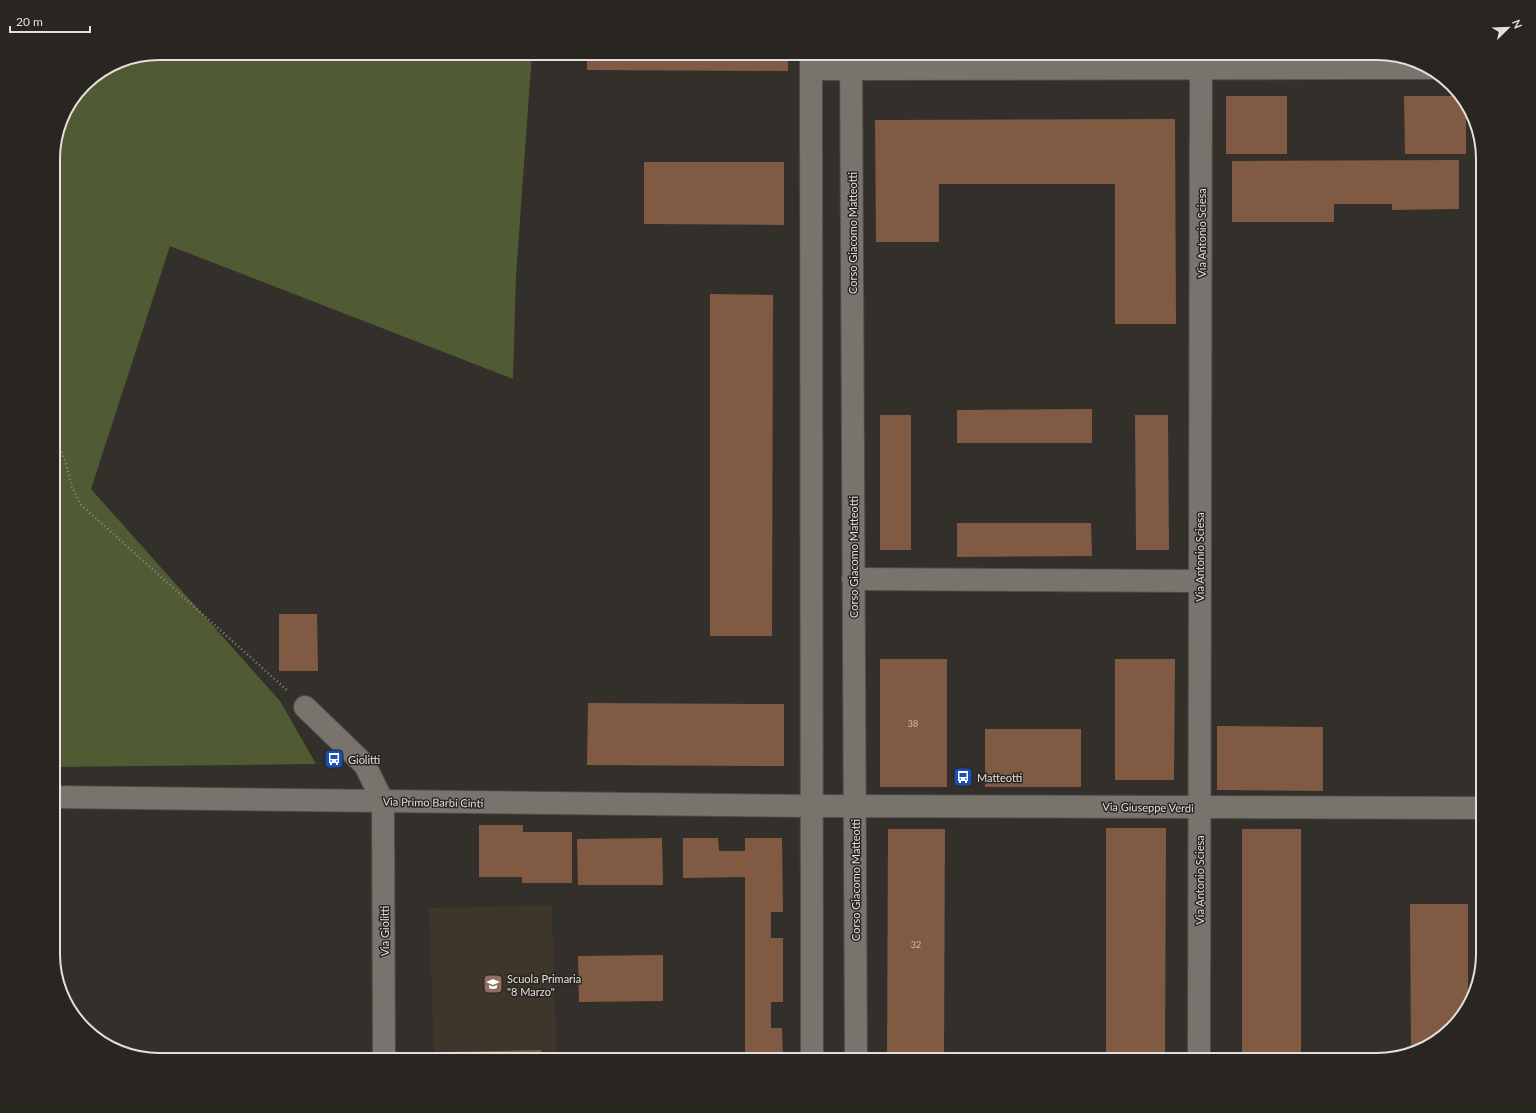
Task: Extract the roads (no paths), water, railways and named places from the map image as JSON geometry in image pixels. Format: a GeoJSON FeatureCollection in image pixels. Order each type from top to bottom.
{"type":"FeatureCollection","features":[{"type":"Feature","properties":{"kind":"street"},"geometry":{"type":"LineString","coordinates":[[812,1053],[811,61],[1201,61],[1415,68]]}},
{"type":"Feature","properties":{"kind":"street","name":"Corso Giacomo Matteotti"},"geometry":{"type":"LineString","coordinates":[[851,61],[856,1053]]}},
{"type":"Feature","properties":{"kind":"street","name":"Via Antonio Sciesa"},"geometry":{"type":"LineString","coordinates":[[1199,1053],[1201,61]]}},
{"type":"Feature","properties":{"kind":"street"},"geometry":{"type":"LineString","coordinates":[[853,579],[1199,581]]}},
{"type":"Feature","properties":{"kind":"street"},"geometry":{"type":"LineString","coordinates":[[306,707],[365,764],[383,802]]}},
{"type":"Feature","properties":{"kind":"street","name":"Via Primo Barbi Cinti"},"geometry":{"type":"LineString","coordinates":[[60,797],[812,806]]}},
{"type":"Feature","properties":{"kind":"street","name":"Via Giolitti"},"geometry":{"type":"LineString","coordinates":[[383,802],[384,1053]]}},
{"type":"Feature","properties":{"kind":"street","name":"Via Giuseppe Verdi"},"geometry":{"type":"LineString","coordinates":[[812,806],[1476,808]]}},
{"type":"Feature","properties":{"kind":"place","name":"Giolitti"},"geometry":{"type":"Point","coordinates":[334,759]}},
{"type":"Feature","properties":{"kind":"place","name":"Matteotti"},"geometry":{"type":"Point","coordinates":[963,777]}},
{"type":"Feature","properties":{"kind":"place","name":"Scuola Primaria \"8 Marzo\""},"geometry":{"type":"Point","coordinates":[493,984]}}]}
